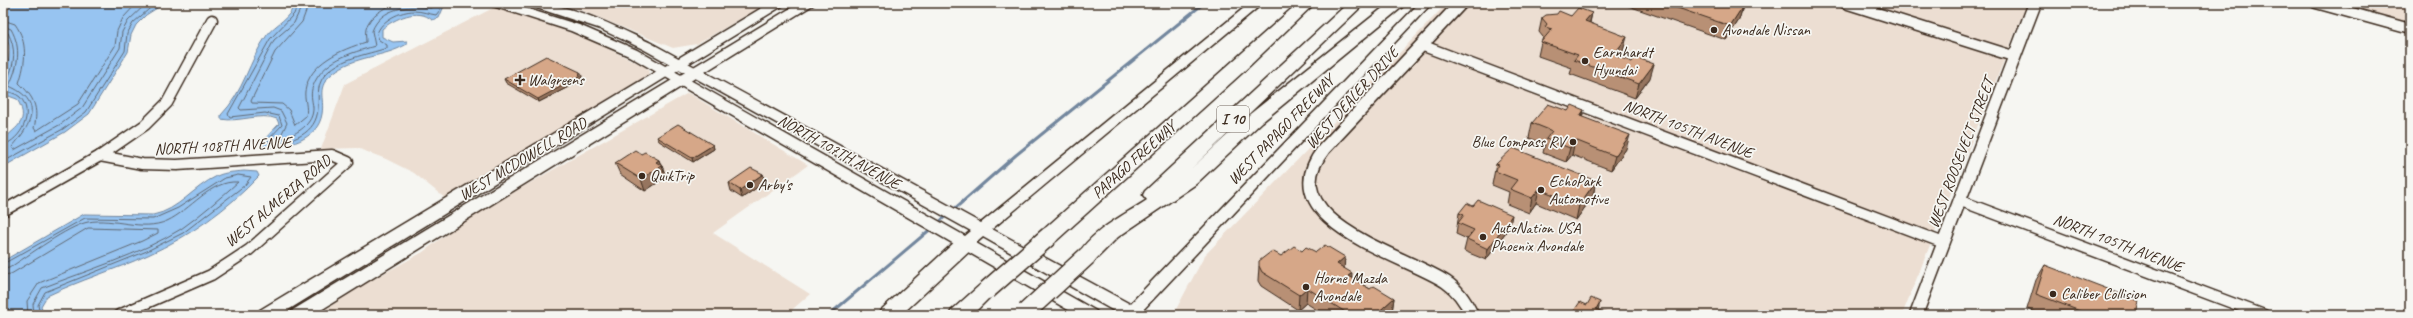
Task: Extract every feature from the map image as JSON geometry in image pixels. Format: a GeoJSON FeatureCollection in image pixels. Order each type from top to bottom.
{"type":"FeatureCollection","features":[{"type":"Feature","properties":{"kind":"highway","name":"PAPAGO FREEWAY"},"geometry":{"type":"LineString","coordinates":[[959,315],[1236,69],[1307,3]]}},
{"type":"Feature","properties":{"kind":"highway","name":"I 10"},"geometry":{"type":"LineString","coordinates":[[1024,314],[1358,3]]}},
{"type":"Feature","properties":{"kind":"highway"},"geometry":{"type":"LineString","coordinates":[[1109,234],[1190,180],[1256,118],[1399,3]]}},
{"type":"Feature","properties":{"kind":"highway"},"geometry":{"type":"LineString","coordinates":[[888,315],[965,244]]}},
{"type":"Feature","properties":{"kind":"main road","name":"NORTH 107TH AVENUE"},"geometry":{"type":"LineString","coordinates":[[497,3],[543,17],[611,42],[665,72],[689,77],[817,140],[893,183],[983,230],[1132,314]]}},
{"type":"Feature","properties":{"kind":"main road","name":"NORTH 107TH AVENUE"},"geometry":{"type":"LineString","coordinates":[[535,3],[608,27],[680,63],[689,77],[756,124],[944,233],[1090,315]]}},
{"type":"Feature","properties":{"kind":"main road","name":"WEST MCDOWELL ROAD"},"geometry":{"type":"LineString","coordinates":[[266,315],[780,3]]}},
{"type":"Feature","properties":{"kind":"main road","name":"WEST MCDOWELL ROAD"},"geometry":{"type":"LineString","coordinates":[[299,315],[809,3]]}},
{"type":"Feature","properties":{"kind":"main road"},"geometry":{"type":"LineString","coordinates":[[965,244],[1257,3]]}},
{"type":"Feature","properties":{"kind":"main road","name":"WEST PAPAGO FREEWAY"},"geometry":{"type":"LineString","coordinates":[[1132,314],[1161,281],[1426,3]]}},
{"type":"Feature","properties":{"kind":"main road"},"geometry":{"type":"LineString","coordinates":[[756,124],[774,127],[804,142],[817,140]]}},
{"type":"Feature","properties":{"kind":"main road"},"geometry":{"type":"LineString","coordinates":[[802,151],[818,152],[883,184],[893,183]]}},
{"type":"Feature","properties":{"kind":"street","name":"WEST DEALER DRIVE"},"geometry":{"type":"LineString","coordinates":[[1462,3],[1421,45],[1316,160],[1311,176],[1311,186],[1313,196],[1324,215],[1346,232],[1420,267],[1446,282],[1459,294],[1472,315]]}},
{"type":"Feature","properties":{"kind":"street"},"geometry":{"type":"LineString","coordinates":[[1845,3],[2013,56]]}},
{"type":"Feature","properties":{"kind":"street","name":"WEST ROOSEVELT STREET"},"geometry":{"type":"LineString","coordinates":[[1916,315],[1961,201],[2004,86],[2013,56],[2035,3]]}},
{"type":"Feature","properties":{"kind":"street"},"geometry":{"type":"LineString","coordinates":[[2316,3],[2410,29]]}},
{"type":"Feature","properties":{"kind":"street"},"geometry":{"type":"LineString","coordinates":[[3,212],[100,156],[145,126],[167,103],[212,20]]}},
{"type":"Feature","properties":{"kind":"street","name":"NORTH 105TH AVENUE"},"geometry":{"type":"LineString","coordinates":[[1421,45],[1944,243]]}},
{"type":"Feature","properties":{"kind":"street","name":"NORTH 108TH AVENUE"},"geometry":{"type":"LineString","coordinates":[[100,156],[142,164],[177,165],[332,155],[348,162]]}},
{"type":"Feature","properties":{"kind":"street","name":"WEST ALMERIA ROAD"},"geometry":{"type":"LineString","coordinates":[[119,315],[169,295],[210,274],[249,250],[284,221],[348,162]]}},
{"type":"Feature","properties":{"kind":"street","name":"NORTH 105TH AVENUE"},"geometry":{"type":"LineString","coordinates":[[1961,201],[2264,315]]}},
{"type":"Feature","properties":{"kind":"shaded area"},"geometry":{"type":"Polygon","coordinates":[[[563,3],[768,3],[697,44],[673,48],[563,3]]]}},
{"type":"Feature","properties":{"kind":"shaded area"},"geometry":{"type":"Polygon","coordinates":[[[1447,3],[2027,3],[1902,315],[1173,315],[1205,255],[1447,3]]]}},
{"type":"Feature","properties":{"kind":"shaded area"},"geometry":{"type":"Polygon","coordinates":[[[2296,3],[2410,3],[2410,35],[2296,3]]]}},
{"type":"Feature","properties":{"kind":"shaded area"},"geometry":{"type":"Polygon","coordinates":[[[495,7],[535,19],[592,41],[644,66],[649,71],[648,75],[446,199],[414,173],[386,159],[357,148],[321,149],[345,84],[495,7]]]}},
{"type":"Feature","properties":{"kind":"shaded area"},"geometry":{"type":"Polygon","coordinates":[[[688,93],[808,165],[713,233],[810,294],[786,315],[317,315],[359,287],[423,252],[457,226],[498,201],[688,93]]]}},
{"type":"Feature","properties":{"kind":"water"},"geometry":{"type":"Polygon","coordinates":[[[5,3],[165,3],[146,15],[136,25],[131,35],[128,52],[89,114],[65,132],[3,167],[3,144],[5,139],[21,122],[22,116],[21,108],[17,99],[3,94],[9,52],[9,43],[4,35],[2,27],[2,14],[5,3]]]}},
{"type":"Feature","properties":{"kind":"water"},"geometry":{"type":"Polygon","coordinates":[[[294,3],[436,3],[444,6],[439,18],[432,20],[426,16],[413,14],[399,18],[382,29],[382,37],[393,42],[407,41],[407,44],[398,49],[351,63],[333,73],[327,78],[322,88],[322,114],[319,123],[314,130],[300,141],[282,146],[264,147],[260,144],[279,124],[277,119],[271,117],[257,117],[228,120],[221,119],[221,115],[229,106],[241,86],[255,55],[267,35],[287,17],[293,8],[294,3]]]}},
{"type":"Feature","properties":{"kind":"water"},"geometry":{"type":"Polygon","coordinates":[[[244,171],[257,172],[259,176],[234,200],[208,221],[164,248],[47,296],[41,306],[44,315],[3,315],[3,261],[84,214],[153,215],[171,208],[217,176],[244,171]]]}},
{"type":"Feature","properties":{"kind":"building"},"geometry":{"type":"Polygon","coordinates":[[[1663,3],[1733,3],[1743,6],[1730,26],[1663,3]]]}},
{"type":"Feature","properties":{"kind":"building"},"geometry":{"type":"Polygon","coordinates":[[[1578,8],[1592,13],[1585,21],[1627,37],[1615,53],[1618,54],[1616,56],[1632,62],[1635,57],[1654,64],[1639,84],[1574,60],[1578,55],[1541,42],[1552,29],[1545,27],[1547,24],[1542,18],[1546,15],[1557,14],[1559,11],[1571,16],[1578,8]]]}},
{"type":"Feature","properties":{"kind":"building","name":"Walgreens"},"geometry":{"type":"Polygon","coordinates":[[[546,56],[580,72],[579,77],[538,99],[504,79],[546,56]]]}},
{"type":"Feature","properties":{"kind":"building"},"geometry":{"type":"Polygon","coordinates":[[[1548,104],[1568,111],[1572,105],[1584,110],[1580,116],[1630,135],[1615,156],[1575,140],[1570,148],[1546,139],[1552,131],[1532,123],[1548,104]]]}},
{"type":"Feature","properties":{"kind":"building","name":"QuikTrip"},"geometry":{"type":"Polygon","coordinates":[[[678,124],[713,145],[692,158],[657,137],[678,124]]]}},
{"type":"Feature","properties":{"kind":"building"},"geometry":{"type":"Polygon","coordinates":[[[1513,148],[1596,181],[1579,205],[1539,189],[1532,198],[1510,189],[1517,180],[1495,171],[1499,165],[1496,164],[1513,148]]]}},
{"type":"Feature","properties":{"kind":"building"},"geometry":{"type":"Polygon","coordinates":[[[635,150],[641,154],[645,152],[659,160],[656,162],[662,166],[641,179],[615,163],[635,150]]]}},
{"type":"Feature","properties":{"kind":"building"},"geometry":{"type":"Polygon","coordinates":[[[751,168],[763,174],[740,190],[729,183],[751,168]]]}},
{"type":"Feature","properties":{"kind":"building","name":"AutoNation USA Phoenix Avondale"},"geometry":{"type":"Polygon","coordinates":[[[1478,200],[1512,215],[1488,249],[1467,239],[1474,230],[1458,223],[1464,215],[1459,213],[1467,203],[1473,206],[1478,200]]]}},
{"type":"Feature","properties":{"kind":"building"},"geometry":{"type":"Polygon","coordinates":[[[1325,245],[1345,257],[1337,264],[1352,273],[1348,276],[1370,289],[1374,286],[1394,298],[1375,315],[1350,315],[1307,288],[1299,295],[1262,272],[1259,266],[1259,261],[1272,251],[1281,256],[1294,246],[1302,251],[1306,247],[1316,252],[1325,245]]]}},
{"type":"Feature","properties":{"kind":"building"},"geometry":{"type":"Polygon","coordinates":[[[2045,265],[2139,301],[2136,315],[2090,315],[2036,294],[2045,265]]]}},
{"type":"Feature","properties":{"kind":"building"},"geometry":{"type":"Polygon","coordinates":[[[1591,298],[1600,302],[1596,309],[1610,315],[1571,315],[1580,302],[1587,305],[1591,298]]]}},
{"type":"Feature","properties":{"kind":"waterway"},"geometry":{"type":"LineString","coordinates":[[952,211],[1016,155],[1204,3]]}},
{"type":"Feature","properties":{"kind":"waterway"},"geometry":{"type":"LineString","coordinates":[[937,224],[948,214]]}},
{"type":"Feature","properties":{"kind":"waterway"},"geometry":{"type":"LineString","coordinates":[[829,315],[933,227]]}},
{"type":"Feature","properties":{"kind":"place","name":"Avondale Nissan"},"geometry":{"type":"Point","coordinates":[1714,30]}},
{"type":"Feature","properties":{"kind":"place","name":"Earnhardt Hyundai"},"geometry":{"type":"Point","coordinates":[1585,61]}},
{"type":"Feature","properties":{"kind":"place","name":"Walgreens"},"geometry":{"type":"Point","coordinates":[520,80]}},
{"type":"Feature","properties":{"kind":"place","name":"Blue Compass RV"},"geometry":{"type":"Point","coordinates":[1573,142]}},
{"type":"Feature","properties":{"kind":"place","name":"QuikTrip"},"geometry":{"type":"Point","coordinates":[642,176]}},
{"type":"Feature","properties":{"kind":"place","name":"Arby's"},"geometry":{"type":"Point","coordinates":[750,185]}},
{"type":"Feature","properties":{"kind":"place","name":"EchoPark Automotive"},"geometry":{"type":"Point","coordinates":[1541,190]}},
{"type":"Feature","properties":{"kind":"place","name":"AutoNation USA Phoenix Avondale"},"geometry":{"type":"Point","coordinates":[1483,237]}},
{"type":"Feature","properties":{"kind":"place","name":"Horne Mazda Avondale"},"geometry":{"type":"Point","coordinates":[1306,287]}},
{"type":"Feature","properties":{"kind":"place","name":"Caliber Collision"},"geometry":{"type":"Point","coordinates":[2053,294]}}]}
